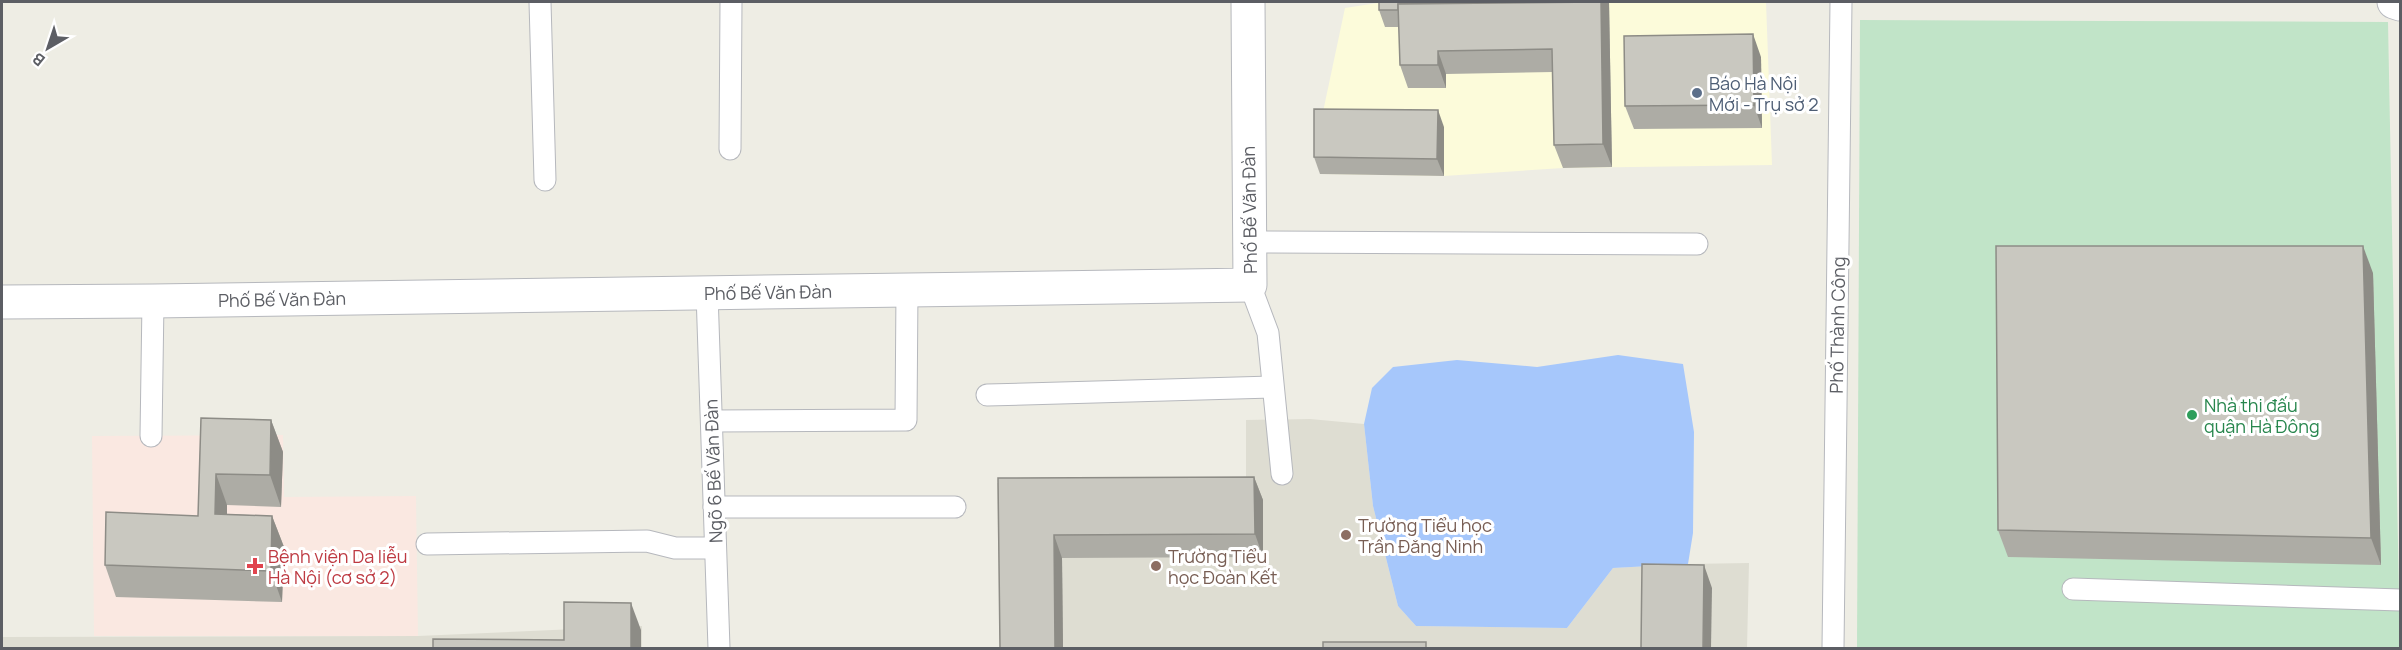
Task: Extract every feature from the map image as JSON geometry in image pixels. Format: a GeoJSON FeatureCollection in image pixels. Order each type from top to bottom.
{"type":"FeatureCollection","features":[{"type":"Feature","properties":{"kind":"street","name":"Phố Bế Văn Đàn"},"geometry":{"type":"LineString","coordinates":[[2,302],[1250,285],[1248,2]]}},
{"type":"Feature","properties":{"kind":"street"},"geometry":{"type":"LineString","coordinates":[[2394,2],[2400,4]]}},
{"type":"Feature","properties":{"kind":"lane"},"geometry":{"type":"LineString","coordinates":[[540,2],[545,180]]}},
{"type":"Feature","properties":{"kind":"lane"},"geometry":{"type":"LineString","coordinates":[[730,149],[731,2]]}},
{"type":"Feature","properties":{"kind":"lane","name":"Phố Thành Công"},"geometry":{"type":"LineString","coordinates":[[1833,648],[1841,2]]}},
{"type":"Feature","properties":{"kind":"lane"},"geometry":{"type":"LineString","coordinates":[[1249,242],[1697,244]]}},
{"type":"Feature","properties":{"kind":"lane"},"geometry":{"type":"LineString","coordinates":[[1250,285],[1268,333],[1282,474]]}},
{"type":"Feature","properties":{"kind":"lane"},"geometry":{"type":"LineString","coordinates":[[712,421],[906,420],[907,290]]}},
{"type":"Feature","properties":{"kind":"lane","name":"Ngõ 6 Bế Văn Đàn"},"geometry":{"type":"LineString","coordinates":[[707,293],[719,648]]}},
{"type":"Feature","properties":{"kind":"lane"},"geometry":{"type":"LineString","coordinates":[[151,436],[153,301]]}},
{"type":"Feature","properties":{"kind":"lane"},"geometry":{"type":"LineString","coordinates":[[987,395],[1272,387]]}},
{"type":"Feature","properties":{"kind":"lane"},"geometry":{"type":"LineString","coordinates":[[714,507],[955,507]]}},
{"type":"Feature","properties":{"kind":"lane"},"geometry":{"type":"LineString","coordinates":[[427,543],[647,541],[675,548],[716,548]]}},
{"type":"Feature","properties":{"kind":"lane"},"geometry":{"type":"LineString","coordinates":[[2073,589],[2400,600]]}},
{"type":"Feature","properties":{"kind":"shaded area"},"geometry":{"type":"Polygon","coordinates":[[[1384,2],[1766,2],[1772,165],[1563,168],[1444,176],[1320,174],[1320,126],[1345,8],[1384,2]]]}},
{"type":"Feature","properties":{"kind":"shaded area"},"geometry":{"type":"Polygon","coordinates":[[[1860,20],[2388,22],[2400,648],[1857,648],[1860,20]]]}},
{"type":"Feature","properties":{"kind":"shaded area","name":"Trường Tiểu học Đoàn Kết"},"geometry":{"type":"Polygon","coordinates":[[[1310,419],[1364,424],[1373,506],[1398,606],[1416,626],[1567,628],[1613,568],[1749,563],[1747,648],[1000,648],[997,483],[1246,479],[1246,420],[1310,419]]]}},
{"type":"Feature","properties":{"kind":"shaded area","name":"Bệnh viện Da liễu Hà Nội (cơ sở 2)"},"geometry":{"type":"Polygon","coordinates":[[[283,435],[284,497],[416,496],[418,636],[94,636],[92,436],[283,435]]]}},
{"type":"Feature","properties":{"kind":"shaded area"},"geometry":{"type":"Polygon","coordinates":[[[642,626],[642,648],[2,648],[2,637],[418,636],[642,626]]]}},
{"type":"Feature","properties":{"kind":"water"},"geometry":{"type":"Polygon","coordinates":[[[1618,355],[1683,364],[1694,432],[1693,533],[1688,564],[1613,568],[1567,628],[1416,626],[1398,606],[1373,506],[1364,424],[1372,388],[1393,367],[1457,360],[1537,367],[1618,355]]]}},
{"type":"Feature","properties":{"kind":"building"},"geometry":{"type":"Polygon","coordinates":[[[1379,2],[1594,2],[1398,4],[1398,10],[1379,10],[1379,2]]]}},
{"type":"Feature","properties":{"kind":"building"},"geometry":{"type":"Polygon","coordinates":[[[1601,2],[1603,144],[1554,145],[1552,49],[1438,51],[1438,65],[1400,65],[1398,4],[1601,2]]]}},
{"type":"Feature","properties":{"kind":"building","name":"Báo Hà Nội Mới - Trụ sở 2"},"geometry":{"type":"Polygon","coordinates":[[[1753,34],[1754,105],[1625,106],[1624,36],[1753,34]]]}},
{"type":"Feature","properties":{"kind":"building"},"geometry":{"type":"Polygon","coordinates":[[[1314,109],[1438,110],[1437,159],[1314,157],[1314,109]]]}},
{"type":"Feature","properties":{"kind":"building","name":"Nhà thi đấu quận Hà Đông"},"geometry":{"type":"Polygon","coordinates":[[[1996,246],[2363,246],[2371,538],[1998,530],[1996,246]]]}},
{"type":"Feature","properties":{"kind":"building"},"geometry":{"type":"Polygon","coordinates":[[[201,418],[271,420],[270,475],[216,474],[215,514],[272,516],[271,571],[105,565],[106,512],[198,516],[201,418]]]}},
{"type":"Feature","properties":{"kind":"building"},"geometry":{"type":"Polygon","coordinates":[[[1254,477],[1255,534],[1054,535],[1055,648],[1000,648],[998,478],[1254,477]]]}},
{"type":"Feature","properties":{"kind":"building"},"geometry":{"type":"Polygon","coordinates":[[[1642,564],[1704,565],[1703,648],[1641,648],[1642,564]]]}},
{"type":"Feature","properties":{"kind":"building"},"geometry":{"type":"Polygon","coordinates":[[[564,602],[631,603],[631,648],[433,648],[433,639],[564,640],[564,602]]]}},
{"type":"Feature","properties":{"kind":"building"},"geometry":{"type":"Polygon","coordinates":[[[1323,642],[1426,642],[1426,648],[1323,648],[1323,642]]]}},
{"type":"Feature","properties":{"kind":"place","name":"Báo Hà Nội Mới - Trụ sở 2"},"geometry":{"type":"Point","coordinates":[1697,93]}},
{"type":"Feature","properties":{"kind":"place","name":"Nhà thi đấu quận Hà Đông"},"geometry":{"type":"Point","coordinates":[2192,415]}},
{"type":"Feature","properties":{"kind":"place","name":"Trường Tiểu học Trần Đăng Ninh"},"geometry":{"type":"Point","coordinates":[1346,535]}},
{"type":"Feature","properties":{"kind":"place","name":"Bệnh viện Da liễu Hà Nội (cơ sở 2)"},"geometry":{"type":"Point","coordinates":[255,566]}},
{"type":"Feature","properties":{"kind":"place","name":"Trường Tiểu học Đoàn Kết"},"geometry":{"type":"Point","coordinates":[1156,566]}}]}
